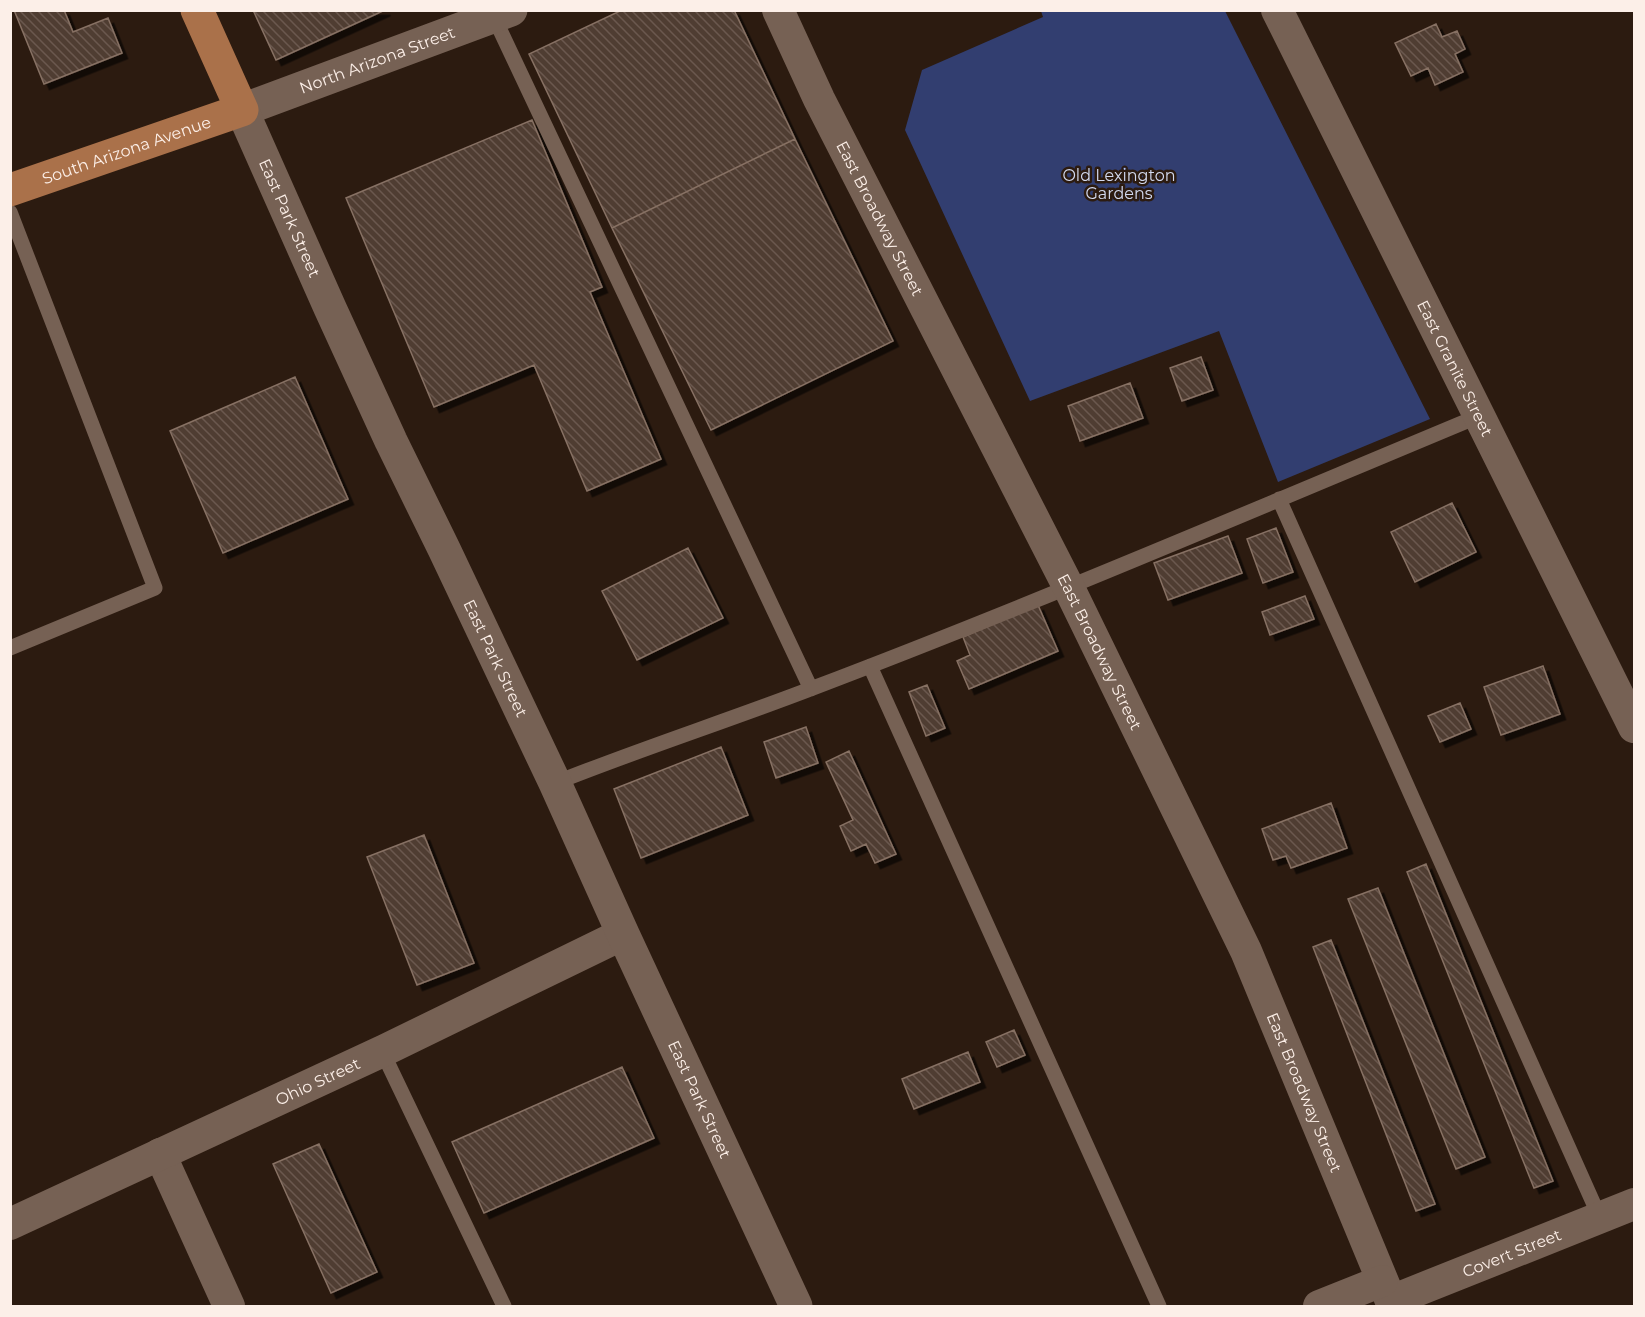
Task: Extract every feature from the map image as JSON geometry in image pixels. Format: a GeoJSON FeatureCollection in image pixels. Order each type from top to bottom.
{"type":"FeatureCollection","features":[{"type":"Feature","properties":{"kind":"main road","name":"East Park Street"},"geometry":{"type":"LineString","coordinates":[[197,10],[391,441],[555,783],[796,1306]]}},
{"type":"Feature","properties":{"kind":"main road","name":"North Arizona Street"},"geometry":{"type":"LineString","coordinates":[[242,110],[499,13]]}},
{"type":"Feature","properties":{"kind":"main road","name":"South Arizona Avenue"},"geometry":{"type":"LineString","coordinates":[[10,190],[242,110]]}},
{"type":"Feature","properties":{"kind":"street","name":"East Broadway Street"},"geometry":{"type":"LineString","coordinates":[[778,10],[819,99],[1068,588],[1246,951],[1389,1296]]}},
{"type":"Feature","properties":{"kind":"street","name":"East Granite Street"},"geometry":{"type":"LineString","coordinates":[[1277,10],[1635,727]]}},
{"type":"Feature","properties":{"kind":"street","name":"Ohio Street"},"geometry":{"type":"LineString","coordinates":[[10,1224],[382,1051],[623,933]]}},
{"type":"Feature","properties":{"kind":"street"},"geometry":{"type":"LineString","coordinates":[[160,1154],[229,1306]]}},
{"type":"Feature","properties":{"kind":"street","name":"Covert Street"},"geometry":{"type":"LineString","coordinates":[[1319,1306],[1389,1296],[1635,1204]]}},
{"type":"Feature","properties":{"kind":"lane"},"geometry":{"type":"LineString","coordinates":[[499,13],[811,689]]}},
{"type":"Feature","properties":{"kind":"lane"},"geometry":{"type":"LineString","coordinates":[[10,212],[155,588],[10,648]]}},
{"type":"Feature","properties":{"kind":"lane"},"geometry":{"type":"LineString","coordinates":[[555,783],[615,759],[811,689],[1068,588],[1479,416]]}},
{"type":"Feature","properties":{"kind":"lane"},"geometry":{"type":"LineString","coordinates":[[1279,499],[1600,1218]]}},
{"type":"Feature","properties":{"kind":"lane"},"geometry":{"type":"LineString","coordinates":[[870,666],[1159,1306]]}},
{"type":"Feature","properties":{"kind":"lane"},"geometry":{"type":"LineString","coordinates":[[382,1051],[504,1306]]}},
{"type":"Feature","properties":{"kind":"green space","name":"Old Lexington Gardens"},"geometry":{"type":"Polygon","coordinates":[[[1041,11],[1225,11],[1430,419],[1278,482],[1219,331],[1030,401],[905,130],[922,70],[1043,17],[1041,11]]]}},
{"type":"Feature","properties":{"kind":"building"},"geometry":{"type":"Polygon","coordinates":[[[14,10],[64,10],[73,32],[108,18],[122,53],[44,84],[14,10]]]}},
{"type":"Feature","properties":{"kind":"building"},"geometry":{"type":"Polygon","coordinates":[[[253,10],[385,10],[276,60],[253,10]]]}},
{"type":"Feature","properties":{"kind":"building"},"geometry":{"type":"Polygon","coordinates":[[[622,10],[734,10],[795,139],[612,228],[529,54],[622,10]]]}},
{"type":"Feature","properties":{"kind":"building"},"geometry":{"type":"Polygon","coordinates":[[[1436,24],[1442,37],[1457,31],[1465,49],[1455,54],[1463,72],[1435,85],[1428,68],[1411,76],[1395,43],[1436,24]]]}},
{"type":"Feature","properties":{"kind":"building"},"geometry":{"type":"Polygon","coordinates":[[[532,120],[602,287],[590,292],[661,459],[587,491],[534,365],[434,407],[346,198],[532,120]]]}},
{"type":"Feature","properties":{"kind":"building"},"geometry":{"type":"Polygon","coordinates":[[[795,139],[893,341],[711,430],[612,228],[795,139]]]}},
{"type":"Feature","properties":{"kind":"building"},"geometry":{"type":"Polygon","coordinates":[[[1201,357],[1213,390],[1182,401],[1170,368],[1201,357]]]}},
{"type":"Feature","properties":{"kind":"building"},"geometry":{"type":"Polygon","coordinates":[[[295,377],[348,499],[223,553],[170,431],[295,377]]]}},
{"type":"Feature","properties":{"kind":"building"},"geometry":{"type":"Polygon","coordinates":[[[1130,383],[1143,418],[1080,441],[1068,406],[1130,383]]]}},
{"type":"Feature","properties":{"kind":"building"},"geometry":{"type":"Polygon","coordinates":[[[1452,503],[1476,552],[1415,582],[1391,532],[1452,503]]]}},
{"type":"Feature","properties":{"kind":"building"},"geometry":{"type":"Polygon","coordinates":[[[1276,528],[1293,572],[1263,583],[1247,539],[1276,528]]]}},
{"type":"Feature","properties":{"kind":"building"},"geometry":{"type":"Polygon","coordinates":[[[1228,536],[1242,573],[1168,600],[1154,563],[1228,536]]]}},
{"type":"Feature","properties":{"kind":"building"},"geometry":{"type":"Polygon","coordinates":[[[688,548],[723,618],[637,660],[602,591],[688,548]]]}},
{"type":"Feature","properties":{"kind":"building"},"geometry":{"type":"Polygon","coordinates":[[[1305,596],[1314,619],[1270,635],[1262,612],[1305,596]]]}},
{"type":"Feature","properties":{"kind":"building"},"geometry":{"type":"Polygon","coordinates":[[[1038,605],[1058,651],[969,689],[957,661],[970,655],[963,637],[1038,605]]]}},
{"type":"Feature","properties":{"kind":"building"},"geometry":{"type":"Polygon","coordinates":[[[1543,666],[1560,714],[1501,735],[1484,687],[1543,666]]]}},
{"type":"Feature","properties":{"kind":"building"},"geometry":{"type":"Polygon","coordinates":[[[927,685],[945,728],[926,736],[909,692],[927,685]]]}},
{"type":"Feature","properties":{"kind":"building"},"geometry":{"type":"Polygon","coordinates":[[[1460,703],[1471,729],[1440,742],[1428,716],[1460,703]]]}},
{"type":"Feature","properties":{"kind":"building"},"geometry":{"type":"Polygon","coordinates":[[[806,727],[818,763],[776,778],[764,742],[806,727]]]}},
{"type":"Feature","properties":{"kind":"building"},"geometry":{"type":"Polygon","coordinates":[[[721,747],[748,815],[641,858],[614,789],[721,747]]]}},
{"type":"Feature","properties":{"kind":"building"},"geometry":{"type":"Polygon","coordinates":[[[849,751],[896,854],[875,863],[866,844],[851,851],[840,826],[853,820],[826,762],[849,751]]]}},
{"type":"Feature","properties":{"kind":"building"},"geometry":{"type":"Polygon","coordinates":[[[1331,803],[1347,848],[1291,868],[1286,856],[1273,860],[1262,829],[1331,803]]]}},
{"type":"Feature","properties":{"kind":"building"},"geometry":{"type":"Polygon","coordinates":[[[424,835],[474,963],[417,985],[367,857],[424,835]]]}},
{"type":"Feature","properties":{"kind":"building"},"geometry":{"type":"Polygon","coordinates":[[[1426,864],[1553,1181],[1534,1188],[1407,872],[1426,864]]]}},
{"type":"Feature","properties":{"kind":"building"},"geometry":{"type":"Polygon","coordinates":[[[1378,888],[1485,1157],[1456,1169],[1348,899],[1378,888]]]}},
{"type":"Feature","properties":{"kind":"building"},"geometry":{"type":"Polygon","coordinates":[[[1331,940],[1435,1204],[1416,1211],[1313,947],[1331,940]]]}},
{"type":"Feature","properties":{"kind":"building"},"geometry":{"type":"Polygon","coordinates":[[[1014,1030],[1025,1055],[997,1067],[986,1042],[1014,1030]]]}},
{"type":"Feature","properties":{"kind":"building"},"geometry":{"type":"Polygon","coordinates":[[[968,1052],[980,1082],[914,1109],[902,1079],[968,1052]]]}},
{"type":"Feature","properties":{"kind":"building"},"geometry":{"type":"Polygon","coordinates":[[[622,1067],[654,1138],[484,1213],[452,1142],[622,1067]]]}},
{"type":"Feature","properties":{"kind":"building"},"geometry":{"type":"Polygon","coordinates":[[[319,1144],[377,1272],[331,1293],[273,1164],[319,1144]]]}}]}
